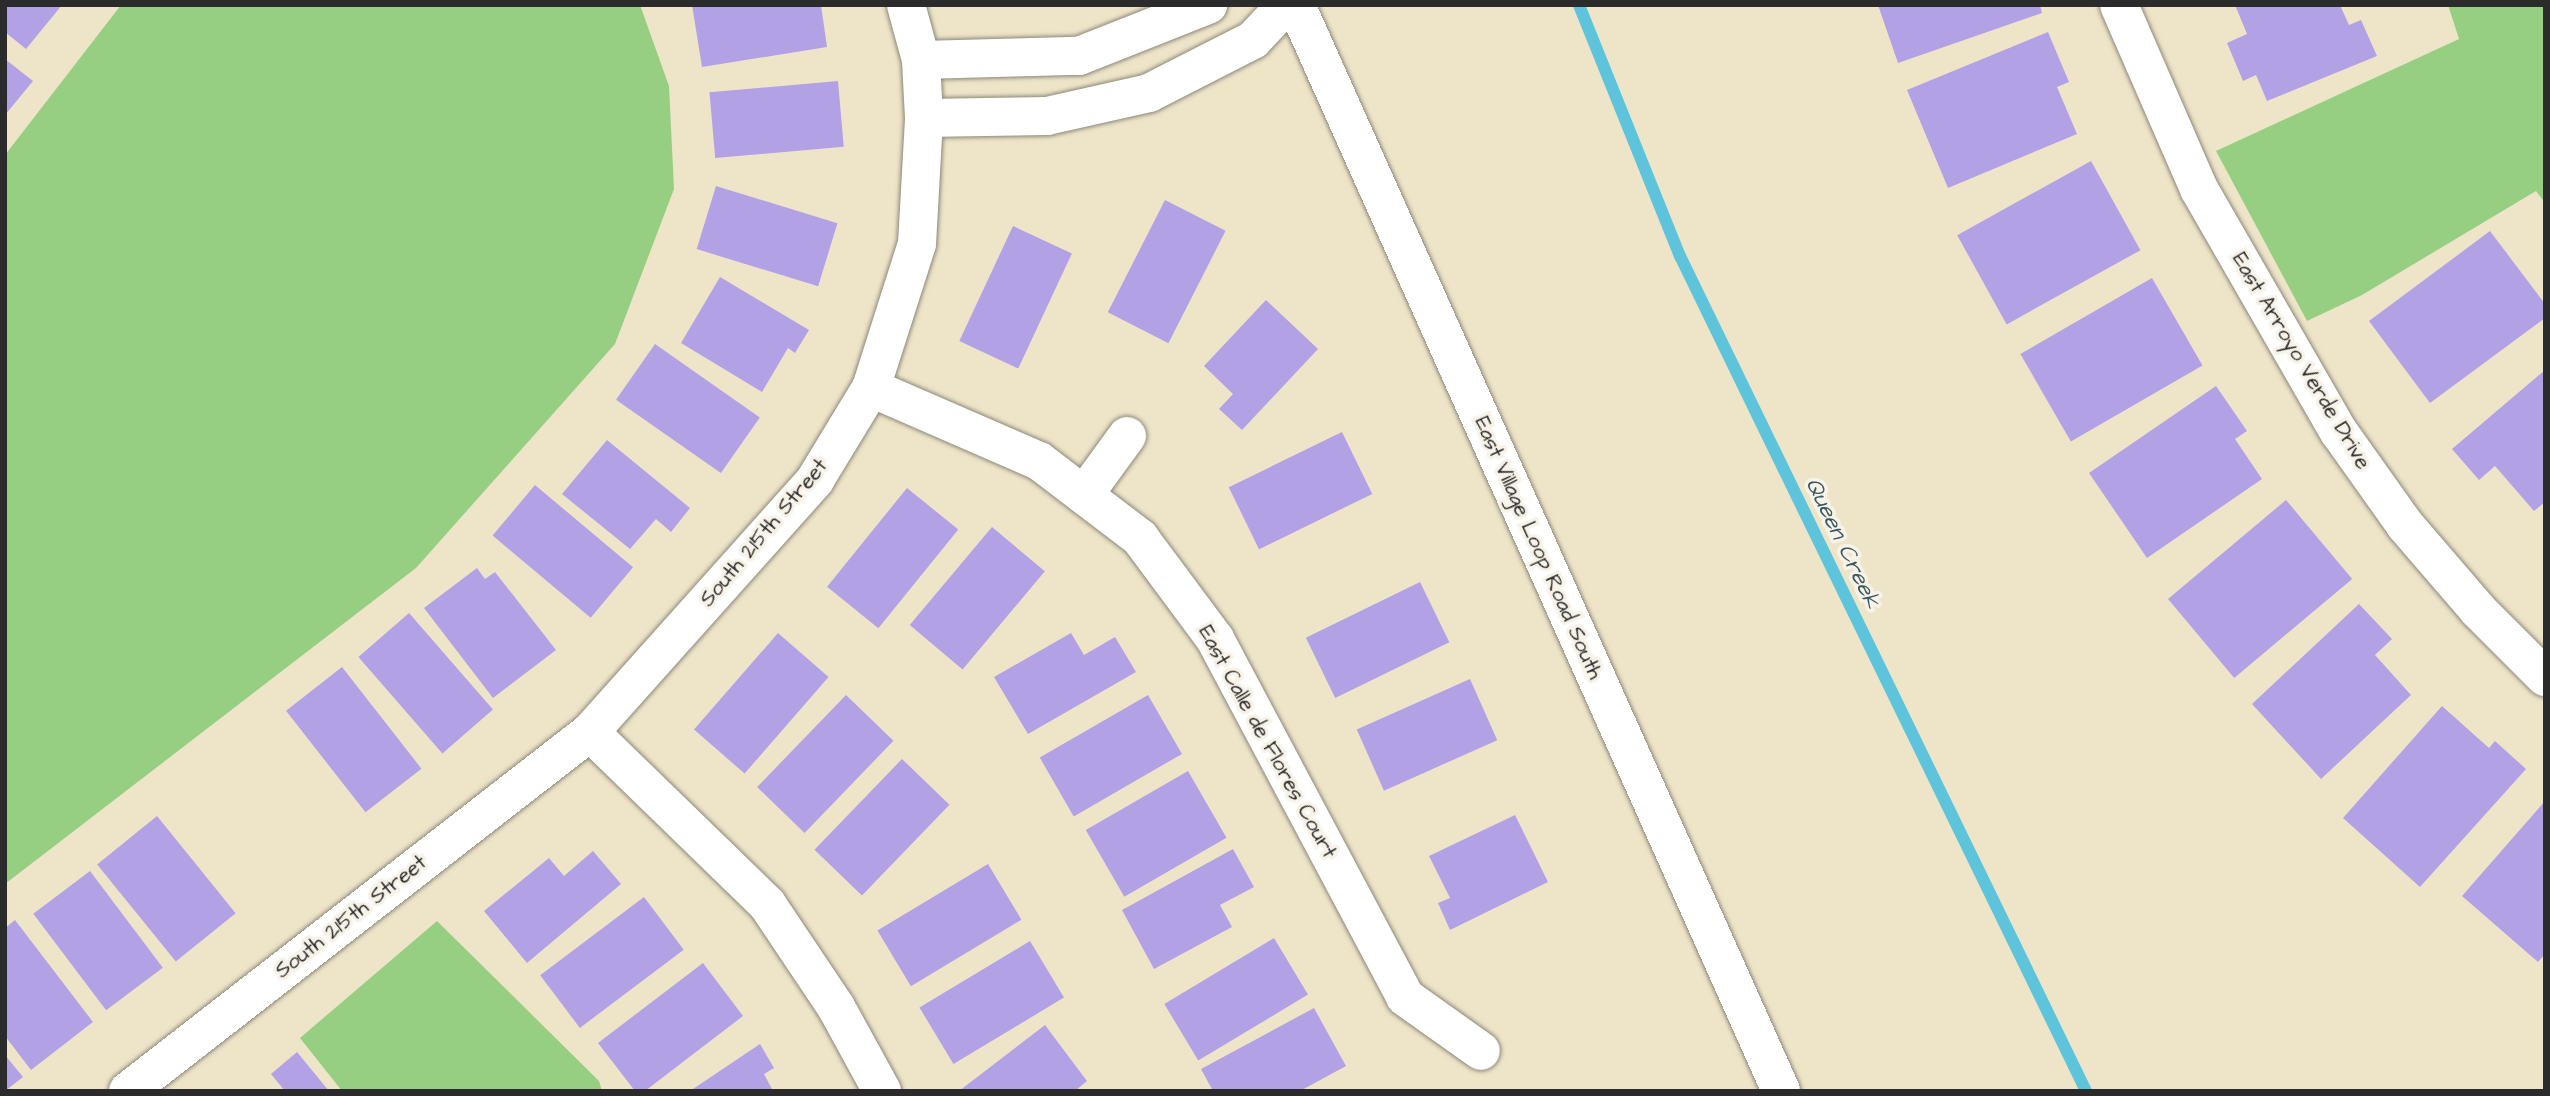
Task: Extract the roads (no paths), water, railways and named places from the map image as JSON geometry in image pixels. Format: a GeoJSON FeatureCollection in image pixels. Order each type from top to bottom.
{"type":"FeatureCollection","features":[{"type":"Feature","properties":{"kind":"street","name":"South 215th Street"},"geometry":{"type":"LineString","coordinates":[[128,1091],[590,732],[815,480],[871,388],[918,244],[924,118],[920,60],[906,5]]}},
{"type":"Feature","properties":{"kind":"street"},"geometry":{"type":"LineString","coordinates":[[920,60],[1079,56],[1208,5]]}},
{"type":"Feature","properties":{"kind":"street"},"geometry":{"type":"LineString","coordinates":[[924,118],[1047,116],[1149,93],[1253,40],[1286,5]]}},
{"type":"Feature","properties":{"kind":"street","name":"East Village Loop Road South"},"geometry":{"type":"LineString","coordinates":[[1296,5],[1781,1091]]}},
{"type":"Feature","properties":{"kind":"street","name":"East Arroyo Verde Drive"},"geometry":{"type":"LineString","coordinates":[[2119,5],[2199,189],[2339,432],[2405,526],[2478,610],[2545,677]]}},
{"type":"Feature","properties":{"kind":"street","name":"East Calle de Flores Court"},"geometry":{"type":"LineString","coordinates":[[871,388],[1038,461],[1139,538],[1215,639],[1405,997],[1480,1051]]}},
{"type":"Feature","properties":{"kind":"street"},"geometry":{"type":"LineString","coordinates":[[1084,495],[1127,436]]}},
{"type":"Feature","properties":{"kind":"street"},"geometry":{"type":"LineString","coordinates":[[590,732],[767,904],[836,1007],[882,1091]]}},
{"type":"Feature","properties":{"kind":"waterway","name":"Queen Creek"},"geometry":{"type":"LineString","coordinates":[[1579,5],[1680,256],[2086,1091]]}}]}
